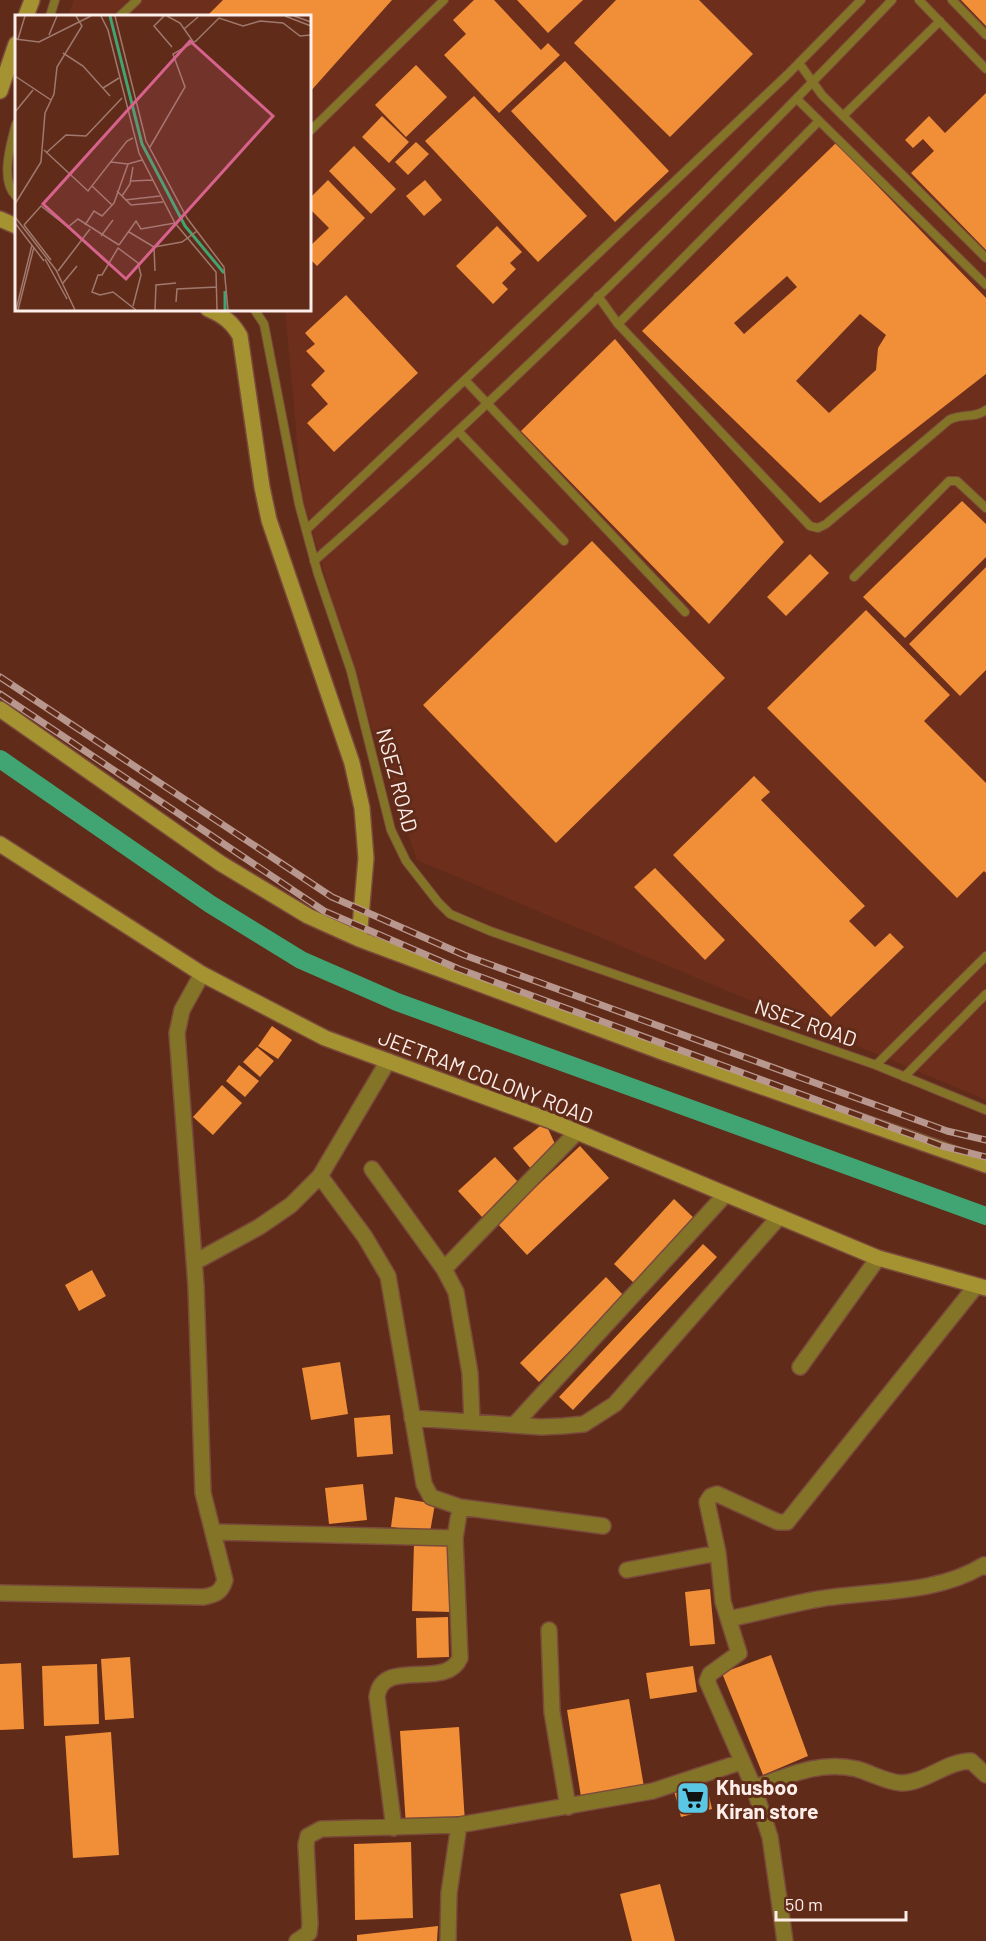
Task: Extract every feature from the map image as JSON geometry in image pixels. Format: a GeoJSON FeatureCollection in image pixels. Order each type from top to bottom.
{"type":"FeatureCollection","features":[{"type":"Feature","properties":{"kind":"street"},"geometry":{"type":"LineString","coordinates":[[26,15],[32,0]]}},
{"type":"Feature","properties":{"kind":"street"},"geometry":{"type":"LineString","coordinates":[[0,91],[15,47]]}},
{"type":"Feature","properties":{"kind":"street"},"geometry":{"type":"LineString","coordinates":[[0,219],[15,226]]}},
{"type":"Feature","properties":{"kind":"street"},"geometry":{"type":"LineString","coordinates":[[210,310],[229,320],[240,336],[267,513],[352,763],[362,808],[366,858],[359,939]]}},
{"type":"Feature","properties":{"kind":"street"},"geometry":{"type":"LineString","coordinates":[[0,709],[220,863],[308,916],[359,939],[665,1053],[986,1165]]}},
{"type":"Feature","properties":{"kind":"street","name":"JEETRAM COLONY ROAD"},"geometry":{"type":"LineString","coordinates":[[0,844],[202,974],[325,1038],[578,1132],[878,1258],[981,1287]]}},
{"type":"Feature","properties":{"kind":"street"},"geometry":{"type":"LineString","coordinates":[[0,1593],[214,1595],[222,1590],[225,1580],[203,1493],[195,1262],[177,1032],[182,1010],[202,974]]}},
{"type":"Feature","properties":{"kind":"street"},"geometry":{"type":"LineString","coordinates":[[195,1262],[259,1227],[291,1205],[320,1176],[388,1061]]}},
{"type":"Feature","properties":{"kind":"street"},"geometry":{"type":"LineString","coordinates":[[444,1269],[578,1132]]}},
{"type":"Feature","properties":{"kind":"street"},"geometry":{"type":"LineString","coordinates":[[372,1169],[444,1269],[456,1292],[470,1373],[472,1422]]}},
{"type":"Feature","properties":{"kind":"street"},"geometry":{"type":"LineString","coordinates":[[320,1176],[370,1244],[388,1276],[412,1418],[428,1491],[432,1497],[460,1507],[603,1526]]}},
{"type":"Feature","properties":{"kind":"street"},"geometry":{"type":"LineString","coordinates":[[514,1425],[726,1195]]}},
{"type":"Feature","properties":{"kind":"street"},"geometry":{"type":"LineString","coordinates":[[412,1418],[541,1427],[584,1424],[615,1404],[780,1217]]}},
{"type":"Feature","properties":{"kind":"street"},"geometry":{"type":"LineString","coordinates":[[800,1367],[878,1258]]}},
{"type":"Feature","properties":{"kind":"street"},"geometry":{"type":"LineString","coordinates":[[785,1941],[770,1837],[754,1788],[707,1681],[710,1674],[739,1653],[723,1602],[718,1553],[707,1502],[711,1496],[717,1494],[778,1522],[788,1522],[981,1287]]}},
{"type":"Feature","properties":{"kind":"street"},"geometry":{"type":"LineString","coordinates":[[394,1828],[377,1697],[378,1687],[383,1681],[394,1677],[448,1672],[456,1667],[460,1658],[455,1538],[460,1507]]}},
{"type":"Feature","properties":{"kind":"street"},"geometry":{"type":"LineString","coordinates":[[213,1533],[455,1538]]}},
{"type":"Feature","properties":{"kind":"street"},"geometry":{"type":"LineString","coordinates":[[627,1570],[718,1553]]}},
{"type":"Feature","properties":{"kind":"street"},"geometry":{"type":"LineString","coordinates":[[729,1619],[818,1599],[920,1587],[967,1575],[985,1565]]}},
{"type":"Feature","properties":{"kind":"street"},"geometry":{"type":"LineString","coordinates":[[549,1630],[552,1712],[568,1807]]}},
{"type":"Feature","properties":{"kind":"street"},"geometry":{"type":"LineString","coordinates":[[754,1788],[807,1769],[837,1766],[901,1783],[920,1779],[960,1761],[971,1761],[986,1775]]}},
{"type":"Feature","properties":{"kind":"street"},"geometry":{"type":"LineString","coordinates":[[297,1941],[309,1933],[310,1924],[306,1845],[308,1836],[321,1828],[459,1825],[653,1791],[741,1762]]}},
{"type":"Feature","properties":{"kind":"street"},"geometry":{"type":"LineString","coordinates":[[448,1941],[448,1893],[459,1825]]}},
{"type":"Feature","properties":{"kind":"lane"},"geometry":{"type":"LineString","coordinates":[[50,15],[56,0]]}},
{"type":"Feature","properties":{"kind":"lane"},"geometry":{"type":"LineString","coordinates":[[121,15],[137,0]]}},
{"type":"Feature","properties":{"kind":"lane"},"geometry":{"type":"LineString","coordinates":[[310,131],[444,0]]}},
{"type":"Feature","properties":{"kind":"lane"},"geometry":{"type":"LineString","coordinates":[[306,530],[799,63],[861,0]]}},
{"type":"Feature","properties":{"kind":"lane"},"geometry":{"type":"LineString","coordinates":[[314,561],[458,431],[598,296],[797,99],[892,0]]}},
{"type":"Feature","properties":{"kind":"lane"},"geometry":{"type":"LineString","coordinates":[[919,0],[986,69]]}},
{"type":"Feature","properties":{"kind":"lane"},"geometry":{"type":"LineString","coordinates":[[952,0],[986,35]]}},
{"type":"Feature","properties":{"kind":"lane"},"geometry":{"type":"LineString","coordinates":[[843,116],[940,21]]}},
{"type":"Feature","properties":{"kind":"lane"},"geometry":{"type":"LineString","coordinates":[[799,63],[822,95],[986,258]]}},
{"type":"Feature","properties":{"kind":"lane"},"geometry":{"type":"LineString","coordinates":[[797,99],[986,285]]}},
{"type":"Feature","properties":{"kind":"lane"},"geometry":{"type":"LineString","coordinates":[[618,324],[819,121]]}},
{"type":"Feature","properties":{"kind":"lane"},"geometry":{"type":"LineString","coordinates":[[15,128],[3,172],[3,181],[15,195]]}},
{"type":"Feature","properties":{"kind":"lane"},"geometry":{"type":"LineString","coordinates":[[598,296],[618,324],[810,526],[818,528],[826,524],[950,420],[958,415],[978,415],[986,410]]}},
{"type":"Feature","properties":{"kind":"lane","name":"NSEZ ROAD"},"geometry":{"type":"LineString","coordinates":[[255,310],[264,324],[285,436],[314,561],[351,671],[391,830],[406,861],[450,914],[490,931],[876,1065],[986,1110]]}},
{"type":"Feature","properties":{"kind":"lane"},"geometry":{"type":"LineString","coordinates":[[465,380],[685,612]]}},
{"type":"Feature","properties":{"kind":"lane"},"geometry":{"type":"LineString","coordinates":[[458,431],[564,540]]}},
{"type":"Feature","properties":{"kind":"lane"},"geometry":{"type":"LineString","coordinates":[[854,577],[949,481],[957,480],[986,507]]}},
{"type":"Feature","properties":{"kind":"lane"},"geometry":{"type":"LineString","coordinates":[[876,1065],[986,956]]}},
{"type":"Feature","properties":{"kind":"lane"},"geometry":{"type":"LineString","coordinates":[[904,1077],[986,994]]}},
{"type":"Feature","properties":{"kind":"shaded area"},"geometry":{"type":"Polygon","coordinates":[[[74,0],[986,0],[986,1100],[417,860],[352,670],[302,495],[285,310],[310,310],[310,15],[68,15],[74,0]]]}},
{"type":"Feature","properties":{"kind":"building"},"geometry":{"type":"Polygon","coordinates":[[[223,0],[392,0],[310,92],[310,15],[208,15],[223,0]]]}},
{"type":"Feature","properties":{"kind":"building"},"geometry":{"type":"Polygon","coordinates":[[[474,0],[494,0],[541,50],[548,43],[560,55],[499,113],[444,55],[466,34],[453,20],[474,0]]]}},
{"type":"Feature","properties":{"kind":"building"},"geometry":{"type":"Polygon","coordinates":[[[517,0],[583,0],[548,33],[517,0]]]}},
{"type":"Feature","properties":{"kind":"building"},"geometry":{"type":"Polygon","coordinates":[[[616,0],[699,0],[753,54],[670,137],[574,43],[616,0]]]}},
{"type":"Feature","properties":{"kind":"building"},"geometry":{"type":"Polygon","coordinates":[[[961,0],[986,0],[986,26],[961,0]]]}},
{"type":"Feature","properties":{"kind":"building"},"geometry":{"type":"Polygon","coordinates":[[[565,61],[669,171],[615,222],[511,111],[565,61]]]}},
{"type":"Feature","properties":{"kind":"building"},"geometry":{"type":"Polygon","coordinates":[[[416,65],[447,97],[406,137],[375,105],[416,65]]]}},
{"type":"Feature","properties":{"kind":"building"},"geometry":{"type":"Polygon","coordinates":[[[986,93],[986,250],[911,173],[934,151],[923,139],[913,148],[905,140],[929,116],[945,133],[986,93]]]}},
{"type":"Feature","properties":{"kind":"building"},"geometry":{"type":"Polygon","coordinates":[[[474,96],[587,216],[538,262],[425,141],[474,96]]]}},
{"type":"Feature","properties":{"kind":"building"},"geometry":{"type":"Polygon","coordinates":[[[382,116],[409,142],[389,163],[362,137],[382,116]]]}},
{"type":"Feature","properties":{"kind":"building"},"geometry":{"type":"Polygon","coordinates":[[[416,142],[429,154],[408,175],[395,162],[416,142]]]}},
{"type":"Feature","properties":{"kind":"building"},"geometry":{"type":"Polygon","coordinates":[[[836,143],[986,298],[986,374],[820,503],[642,331],[836,143]],[[787,276],[734,323],[744,334],[797,287],[787,276]],[[860,314],[796,381],[829,413],[876,370],[878,348],[886,335],[860,314]]]}},
{"type":"Feature","properties":{"kind":"building"},"geometry":{"type":"Polygon","coordinates":[[[354,146],[396,189],[371,214],[329,171],[354,146]]]}},
{"type":"Feature","properties":{"kind":"building"},"geometry":{"type":"Polygon","coordinates":[[[328,180],[365,218],[317,266],[310,259],[310,246],[329,228],[310,209],[310,198],[328,180]]]}},
{"type":"Feature","properties":{"kind":"building"},"geometry":{"type":"Polygon","coordinates":[[[425,180],[442,200],[424,216],[406,196],[425,180]]]}},
{"type":"Feature","properties":{"kind":"building"},"geometry":{"type":"Polygon","coordinates":[[[497,226],[522,252],[510,263],[516,269],[502,283],[508,289],[493,304],[456,266],[497,226]]]}},
{"type":"Feature","properties":{"kind":"building"},"geometry":{"type":"Polygon","coordinates":[[[346,295],[418,373],[334,452],[307,423],[328,404],[311,385],[325,371],[306,351],[315,344],[305,333],[346,295]]]}},
{"type":"Feature","properties":{"kind":"building"},"geometry":{"type":"Polygon","coordinates":[[[615,339],[784,542],[709,624],[521,431],[615,339]]]}},
{"type":"Feature","properties":{"kind":"building"},"geometry":{"type":"Polygon","coordinates":[[[962,501],[986,524],[986,557],[905,638],[863,597],[962,501]]]}},
{"type":"Feature","properties":{"kind":"building"},"geometry":{"type":"Polygon","coordinates":[[[592,541],[725,678],[556,843],[423,705],[592,541]]]}},
{"type":"Feature","properties":{"kind":"building"},"geometry":{"type":"Polygon","coordinates":[[[810,554],[829,573],[786,616],[767,597],[810,554]]]}},
{"type":"Feature","properties":{"kind":"building"},"geometry":{"type":"Polygon","coordinates":[[[986,567],[986,670],[960,696],[909,644],[986,567]]]}},
{"type":"Feature","properties":{"kind":"building"},"geometry":{"type":"Polygon","coordinates":[[[866,610],[950,695],[924,721],[986,783],[986,873],[984,871],[957,898],[767,708],[866,610]]]}},
{"type":"Feature","properties":{"kind":"building"},"geometry":{"type":"Polygon","coordinates":[[[754,776],[770,792],[761,800],[865,906],[849,921],[875,947],[890,933],[904,947],[831,1017],[673,855],[754,776]]]}},
{"type":"Feature","properties":{"kind":"building"},"geometry":{"type":"Polygon","coordinates":[[[655,868],[725,940],[705,960],[634,887],[655,868]]]}},
{"type":"Feature","properties":{"kind":"building"},"geometry":{"type":"Polygon","coordinates":[[[272,1026],[292,1040],[278,1059],[258,1046],[272,1026]]]}},
{"type":"Feature","properties":{"kind":"building"},"geometry":{"type":"Polygon","coordinates":[[[257,1047],[274,1061],[260,1077],[243,1062],[257,1047]]]}},
{"type":"Feature","properties":{"kind":"building"},"geometry":{"type":"Polygon","coordinates":[[[239,1065],[259,1081],[245,1097],[226,1081],[239,1065]]]}},
{"type":"Feature","properties":{"kind":"building"},"geometry":{"type":"Polygon","coordinates":[[[222,1085],[242,1103],[213,1135],[193,1117],[222,1085]]]}},
{"type":"Feature","properties":{"kind":"building"},"geometry":{"type":"Polygon","coordinates":[[[545,1122],[555,1144],[532,1170],[513,1148],[545,1122]]]}},
{"type":"Feature","properties":{"kind":"building"},"geometry":{"type":"Polygon","coordinates":[[[580,1146],[609,1178],[527,1255],[497,1223],[580,1146]]]}},
{"type":"Feature","properties":{"kind":"building"},"geometry":{"type":"Polygon","coordinates":[[[495,1157],[519,1183],[482,1217],[458,1191],[495,1157]]]}},
{"type":"Feature","properties":{"kind":"building"},"geometry":{"type":"Polygon","coordinates":[[[674,1199],[696,1220],[636,1285],[614,1264],[674,1199]]]}},
{"type":"Feature","properties":{"kind":"building"},"geometry":{"type":"Polygon","coordinates":[[[703,1244],[717,1257],[573,1410],[559,1397],[703,1244]]]}},
{"type":"Feature","properties":{"kind":"building"},"geometry":{"type":"Polygon","coordinates":[[[92,1270],[106,1296],[79,1311],[65,1285],[92,1270]]]}},
{"type":"Feature","properties":{"kind":"building"},"geometry":{"type":"Polygon","coordinates":[[[606,1277],[624,1296],[539,1382],[520,1363],[606,1277]]]}},
{"type":"Feature","properties":{"kind":"building"},"geometry":{"type":"Polygon","coordinates":[[[340,1362],[348,1414],[311,1420],[302,1368],[340,1362]]]}},
{"type":"Feature","properties":{"kind":"building"},"geometry":{"type":"Polygon","coordinates":[[[390,1415],[393,1454],[357,1457],[354,1418],[390,1415]]]}},
{"type":"Feature","properties":{"kind":"building"},"geometry":{"type":"Polygon","coordinates":[[[363,1484],[367,1520],[329,1524],[325,1488],[363,1484]]]}},
{"type":"Feature","properties":{"kind":"building"},"geometry":{"type":"Polygon","coordinates":[[[395,1497],[435,1504],[430,1532],[391,1527],[395,1497]]]}},
{"type":"Feature","properties":{"kind":"building"},"geometry":{"type":"Polygon","coordinates":[[[414,1543],[452,1544],[451,1612],[412,1611],[414,1543]]]}},
{"type":"Feature","properties":{"kind":"building"},"geometry":{"type":"Polygon","coordinates":[[[710,1589],[715,1644],[690,1646],[685,1592],[710,1589]]]}},
{"type":"Feature","properties":{"kind":"building"},"geometry":{"type":"Polygon","coordinates":[[[448,1617],[449,1657],[417,1658],[416,1618],[448,1617]]]}},
{"type":"Feature","properties":{"kind":"building"},"geometry":{"type":"Polygon","coordinates":[[[771,1655],[808,1756],[763,1775],[722,1673],[771,1655]]]}},
{"type":"Feature","properties":{"kind":"building"},"geometry":{"type":"Polygon","coordinates":[[[130,1657],[134,1718],[105,1720],[101,1659],[130,1657]]]}},
{"type":"Feature","properties":{"kind":"building"},"geometry":{"type":"Polygon","coordinates":[[[21,1663],[24,1729],[0,1730],[0,1664],[21,1663]]]}},
{"type":"Feature","properties":{"kind":"building"},"geometry":{"type":"Polygon","coordinates":[[[97,1664],[99,1724],[44,1726],[42,1666],[97,1664]]]}},
{"type":"Feature","properties":{"kind":"building"},"geometry":{"type":"Polygon","coordinates":[[[693,1666],[697,1692],[650,1699],[646,1673],[693,1666]]]}},
{"type":"Feature","properties":{"kind":"building"},"geometry":{"type":"Polygon","coordinates":[[[629,1699],[645,1793],[582,1803],[567,1710],[629,1699]]]}},
{"type":"Feature","properties":{"kind":"building"},"geometry":{"type":"Polygon","coordinates":[[[459,1727],[465,1823],[406,1827],[400,1731],[459,1727]]]}},
{"type":"Feature","properties":{"kind":"building"},"geometry":{"type":"Polygon","coordinates":[[[111,1732],[119,1855],[73,1858],[65,1736],[111,1732]]]}},
{"type":"Feature","properties":{"kind":"building","name":"Khusboo Kiran store"},"geometry":{"type":"Polygon","coordinates":[[[705,1779],[712,1809],[681,1817],[673,1787],[705,1779]]]}},
{"type":"Feature","properties":{"kind":"building"},"geometry":{"type":"Polygon","coordinates":[[[411,1842],[413,1918],[355,1920],[354,1844],[411,1842]]]}},
{"type":"Feature","properties":{"kind":"building"},"geometry":{"type":"Polygon","coordinates":[[[660,1884],[675,1941],[632,1941],[620,1894],[660,1884]]]}},
{"type":"Feature","properties":{"kind":"building"},"geometry":{"type":"Polygon","coordinates":[[[438,1926],[437,1941],[357,1941],[357,1935],[438,1926]]]}},
{"type":"Feature","properties":{"kind":"waterway"},"geometry":{"type":"LineString","coordinates":[[0,759],[210,904],[301,960],[397,1002],[986,1216]]}},
{"type":"Feature","properties":{"kind":"railway"},"geometry":{"type":"LineString","coordinates":[[0,677],[332,897],[464,955],[947,1131],[986,1140]]}},
{"type":"Feature","properties":{"kind":"railway"},"geometry":{"type":"LineString","coordinates":[[0,694],[324,911],[459,969],[942,1146],[986,1157]]}},
{"type":"Feature","properties":{"kind":"place","name":"Khusboo Kiran store"},"geometry":{"type":"Point","coordinates":[693,1798]}}]}
